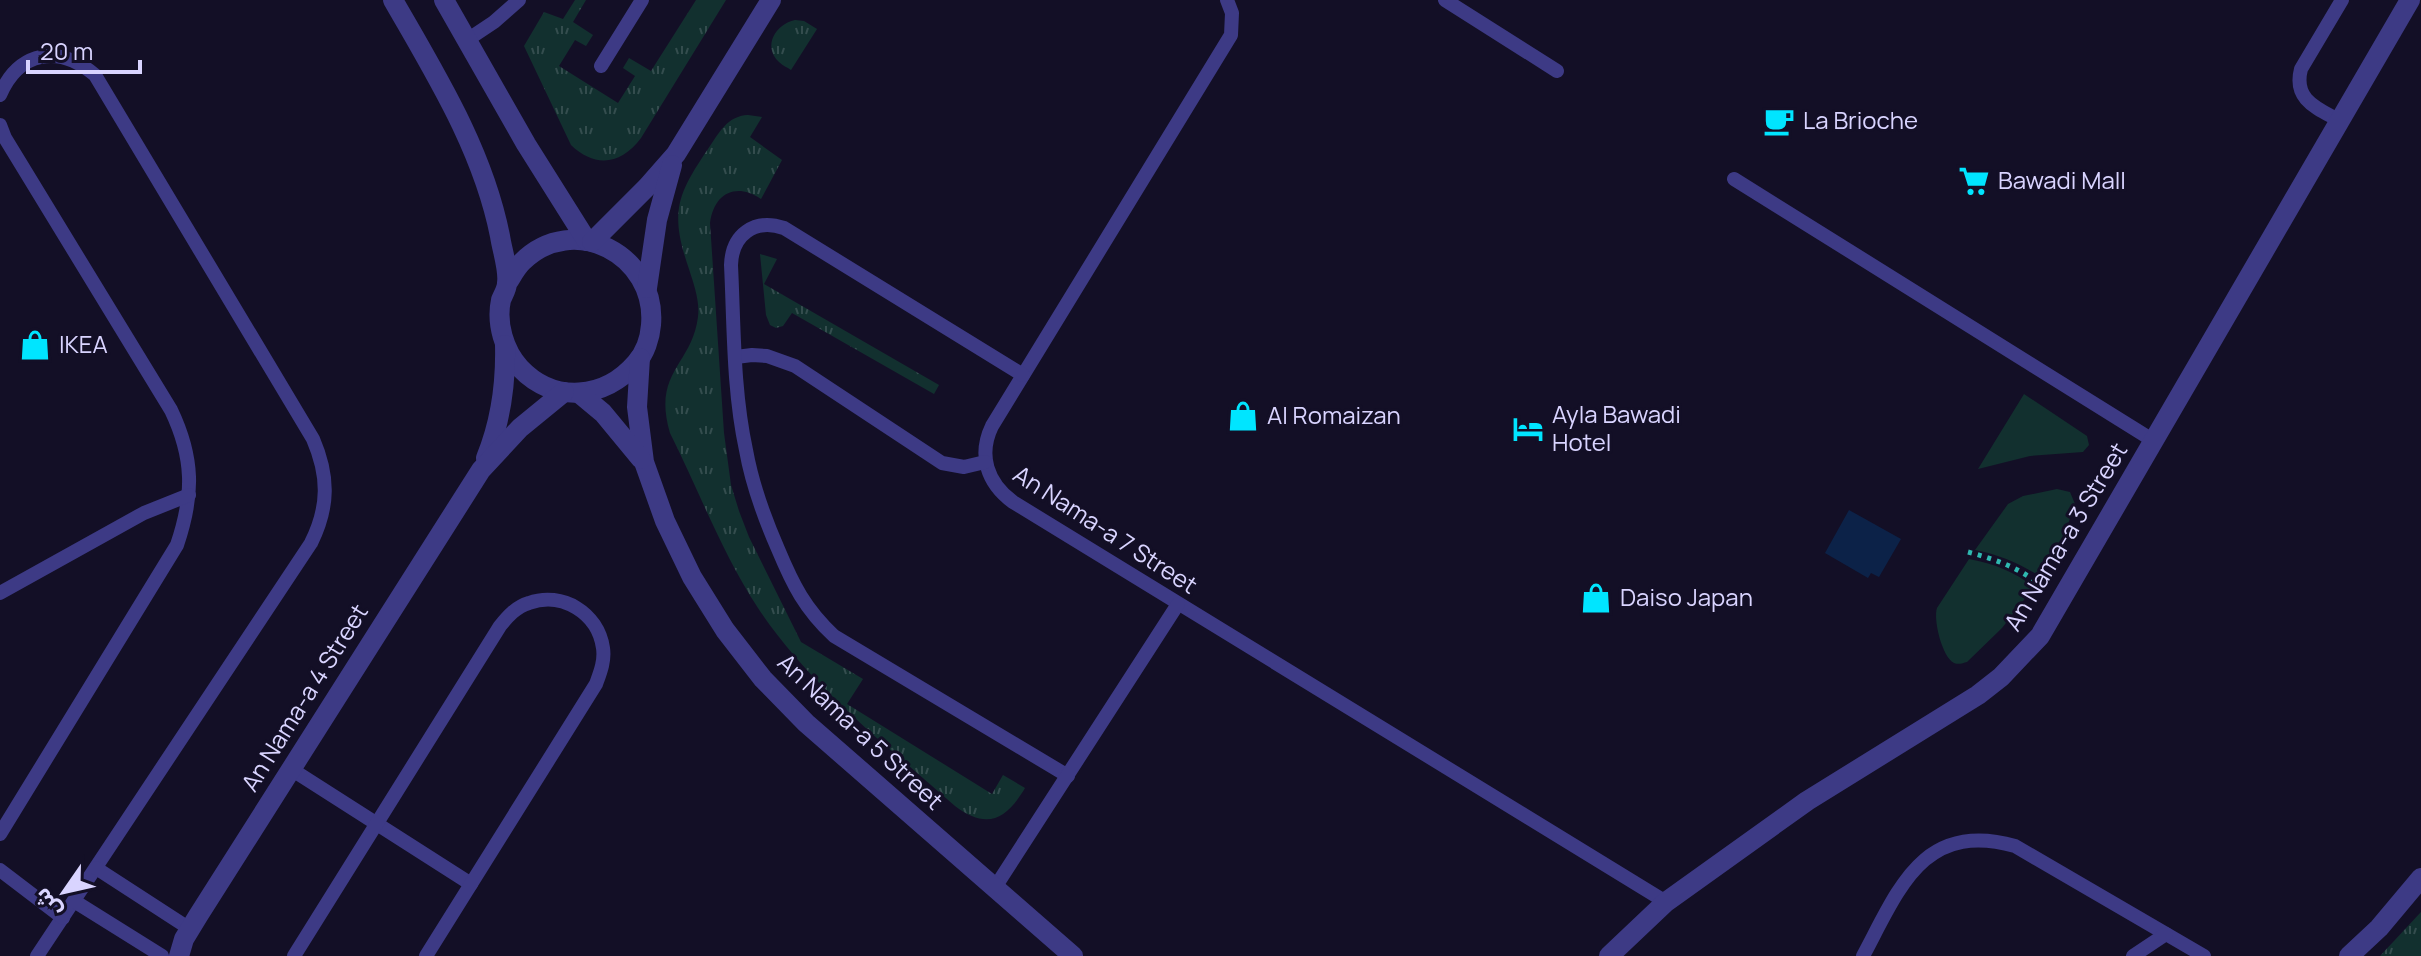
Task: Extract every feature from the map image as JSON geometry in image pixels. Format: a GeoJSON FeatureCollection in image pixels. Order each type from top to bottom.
{"type":"FeatureCollection","features":[{"type":"Feature","properties":{"kind":"street"},"geometry":{"type":"LineString","coordinates":[[393,0],[468,137],[486,184],[508,282]]}},
{"type":"Feature","properties":{"kind":"street"},"geometry":{"type":"LineString","coordinates":[[444,0],[555,193],[590,241]]}},
{"type":"Feature","properties":{"kind":"street"},"geometry":{"type":"LineString","coordinates":[[590,241],[647,187],[676,154],[771,0]]}},
{"type":"Feature","properties":{"kind":"street","name":"An Nama-a 3 Street"},"geometry":{"type":"LineString","coordinates":[[1609,956],[1666,902],[1807,801],[1990,686],[2022,658],[2040,636],[2410,0]]}},
{"type":"Feature","properties":{"kind":"street"},"geometry":{"type":"LineString","coordinates":[[647,288],[657,220],[676,154]]}},
{"type":"Feature","properties":{"kind":"street"},"geometry":{"type":"LineString","coordinates":[[564,241],[590,241],[614,251],[634,267],[647,288],[652,311],[650,336],[640,358],[624,376],[603,389],[572,393],[539,384],[519,367],[505,344],[500,323],[501,303],[508,282],[522,262],[541,249],[564,241]]}},
{"type":"Feature","properties":{"kind":"street","name":"An Nama-a 4 Street"},"geometry":{"type":"LineString","coordinates":[[481,470],[502,409],[506,377],[505,344]]}},
{"type":"Feature","properties":{"kind":"street","name":"An Nama-a 5 Street"},"geometry":{"type":"LineString","coordinates":[[640,358],[637,407],[644,462],[665,521],[692,577],[725,630],[763,679],[806,723],[1073,956]]}},
{"type":"Feature","properties":{"kind":"street","name":"An Nama-a 4 Street"},"geometry":{"type":"LineString","coordinates":[[179,956],[190,929],[481,470],[520,428],[572,393]]}},
{"type":"Feature","properties":{"kind":"street","name":"An Nama-a 5 Street"},"geometry":{"type":"LineString","coordinates":[[572,393],[603,413],[644,462]]}},
{"type":"Feature","properties":{"kind":"street"},"geometry":{"type":"LineString","coordinates":[[2349,956],[2379,928],[2421,878]]}},
{"type":"Feature","properties":{"kind":"lane"},"geometry":{"type":"LineString","coordinates":[[467,40],[519,0]]}},
{"type":"Feature","properties":{"kind":"lane"},"geometry":{"type":"LineString","coordinates":[[601,66],[642,0]]}},
{"type":"Feature","properties":{"kind":"lane","name":"An Nama-a 7 Street"},"geometry":{"type":"LineString","coordinates":[[1227,0],[1232,13],[1231,35],[987,437],[985,462],[995,485],[1003,495],[1178,604],[1666,902]]}},
{"type":"Feature","properties":{"kind":"lane"},"geometry":{"type":"LineString","coordinates":[[1445,0],[1557,71]]}},
{"type":"Feature","properties":{"kind":"lane"},"geometry":{"type":"LineString","coordinates":[[2340,121],[2305,99],[2298,79],[2342,0]]}},
{"type":"Feature","properties":{"kind":"lane"},"geometry":{"type":"LineString","coordinates":[[0,95],[14,70],[40,56],[70,58],[95,75],[313,439],[322,459],[326,481],[321,523],[311,543],[37,956]]}},
{"type":"Feature","properties":{"kind":"lane"},"geometry":{"type":"LineString","coordinates":[[0,125],[5,138],[171,410],[180,430],[190,473],[185,520],[177,545],[0,834]]}},
{"type":"Feature","properties":{"kind":"lane"},"geometry":{"type":"LineString","coordinates":[[1734,179],[2154,441]]}},
{"type":"Feature","properties":{"kind":"lane"},"geometry":{"type":"LineString","coordinates":[[1023,375],[784,228],[762,224],[743,234],[735,243],[731,254],[741,420],[762,512],[794,588],[805,605],[834,636],[1068,776]]}},
{"type":"Feature","properties":{"kind":"lane"},"geometry":{"type":"LineString","coordinates":[[736,357],[767,356],[795,366],[942,463],[964,467],[985,462]]}},
{"type":"Feature","properties":{"kind":"lane"},"geometry":{"type":"LineString","coordinates":[[0,593],[144,513],[189,495]]}},
{"type":"Feature","properties":{"kind":"lane"},"geometry":{"type":"LineString","coordinates":[[294,956],[511,612],[526,603],[543,599],[577,607],[591,618],[604,650],[596,684],[426,956]]}},
{"type":"Feature","properties":{"kind":"lane"},"geometry":{"type":"LineString","coordinates":[[994,889],[1178,604]]}},
{"type":"Feature","properties":{"kind":"lane"},"geometry":{"type":"LineString","coordinates":[[291,769],[471,884]]}},
{"type":"Feature","properties":{"kind":"lane"},"geometry":{"type":"LineString","coordinates":[[1863,956],[1909,873],[1939,850],[1976,840],[1995,840],[2015,846],[2204,956]]}},
{"type":"Feature","properties":{"kind":"lane"},"geometry":{"type":"LineString","coordinates":[[96,868],[190,929]]}},
{"type":"Feature","properties":{"kind":"lane"},"geometry":{"type":"LineString","coordinates":[[0,870],[63,918]]}},
{"type":"Feature","properties":{"kind":"lane"},"geometry":{"type":"LineString","coordinates":[[74,901],[162,956]]}},
{"type":"Feature","properties":{"kind":"lane"},"geometry":{"type":"LineString","coordinates":[[2133,956],[2166,934]]}},
{"type":"Feature","properties":{"kind":"path"},"geometry":{"type":"LineString","coordinates":[[1968,552],[2017,569],[2060,601]]}},
{"type":"Feature","properties":{"kind":"green space"},"geometry":{"type":"Polygon","coordinates":[[[575,0],[586,0],[573,22],[593,35],[586,46],[575,40],[559,66],[618,103],[635,76],[623,68],[629,58],[651,71],[696,0],[726,0],[641,138],[625,154],[608,160],[589,157],[571,145],[524,46],[544,12],[563,19],[575,0]]]}},
{"type":"Feature","properties":{"kind":"green space"},"geometry":{"type":"Polygon","coordinates":[[[795,20],[804,21],[817,29],[791,70],[774,56],[772,43],[782,26],[795,20]]]}},
{"type":"Feature","properties":{"kind":"green space"},"geometry":{"type":"Polygon","coordinates":[[[748,115],[762,117],[750,137],[782,160],[761,199],[743,191],[728,193],[716,204],[710,223],[724,433],[731,485],[739,511],[801,642],[863,679],[847,704],[992,794],[1003,775],[1025,788],[1011,808],[995,818],[977,818],[955,806],[850,713],[801,663],[745,587],[670,433],[666,412],[669,382],[689,347],[698,317],[696,293],[679,234],[679,206],[697,165],[720,131],[734,118],[748,115]]]}},
{"type":"Feature","properties":{"kind":"green space"},"geometry":{"type":"Polygon","coordinates":[[[760,254],[777,259],[764,284],[939,385],[934,394],[792,313],[783,326],[776,328],[770,325],[766,315],[760,254]]]}},
{"type":"Feature","properties":{"kind":"green space"},"geometry":{"type":"Polygon","coordinates":[[[2024,394],[2087,436],[2089,445],[2083,452],[2030,456],[1978,469],[2024,394]]]}},
{"type":"Feature","properties":{"kind":"green space"},"geometry":{"type":"Polygon","coordinates":[[[2057,489],[2070,492],[2075,504],[2065,533],[2041,577],[2009,560],[1975,550],[2008,504],[2023,496],[2057,489]]]}},
{"type":"Feature","properties":{"kind":"green space"},"geometry":{"type":"Polygon","coordinates":[[[1969,559],[2003,569],[2034,587],[2002,628],[1967,662],[1958,664],[1950,659],[1942,646],[1936,613],[1969,559]]]}},
{"type":"Feature","properties":{"kind":"green space"},"geometry":{"type":"Polygon","coordinates":[[[2421,912],[2421,956],[2380,956],[2421,912]]]}},
{"type":"Feature","properties":{"kind":"water"},"geometry":{"type":"Polygon","coordinates":[[[1849,510],[1901,539],[1879,577],[1871,573],[1868,578],[1825,553],[1849,510]]]}},
{"type":"Feature","properties":{"kind":"place","name":"La Brioche"},"geometry":{"type":"Point","coordinates":[1779,121]}},
{"type":"Feature","properties":{"kind":"place","name":"Bawadi Mall"},"geometry":{"type":"Point","coordinates":[1974,181]}},
{"type":"Feature","properties":{"kind":"place","name":"IKEA"},"geometry":{"type":"Point","coordinates":[35,345]}},
{"type":"Feature","properties":{"kind":"place","name":"Al Romaizan"},"geometry":{"type":"Point","coordinates":[1243,416]}},
{"type":"Feature","properties":{"kind":"place","name":"Ayla Bawadi Hotel"},"geometry":{"type":"Point","coordinates":[1528,429]}},
{"type":"Feature","properties":{"kind":"place","name":"Daiso Japan"},"geometry":{"type":"Point","coordinates":[1596,598]}}]}
